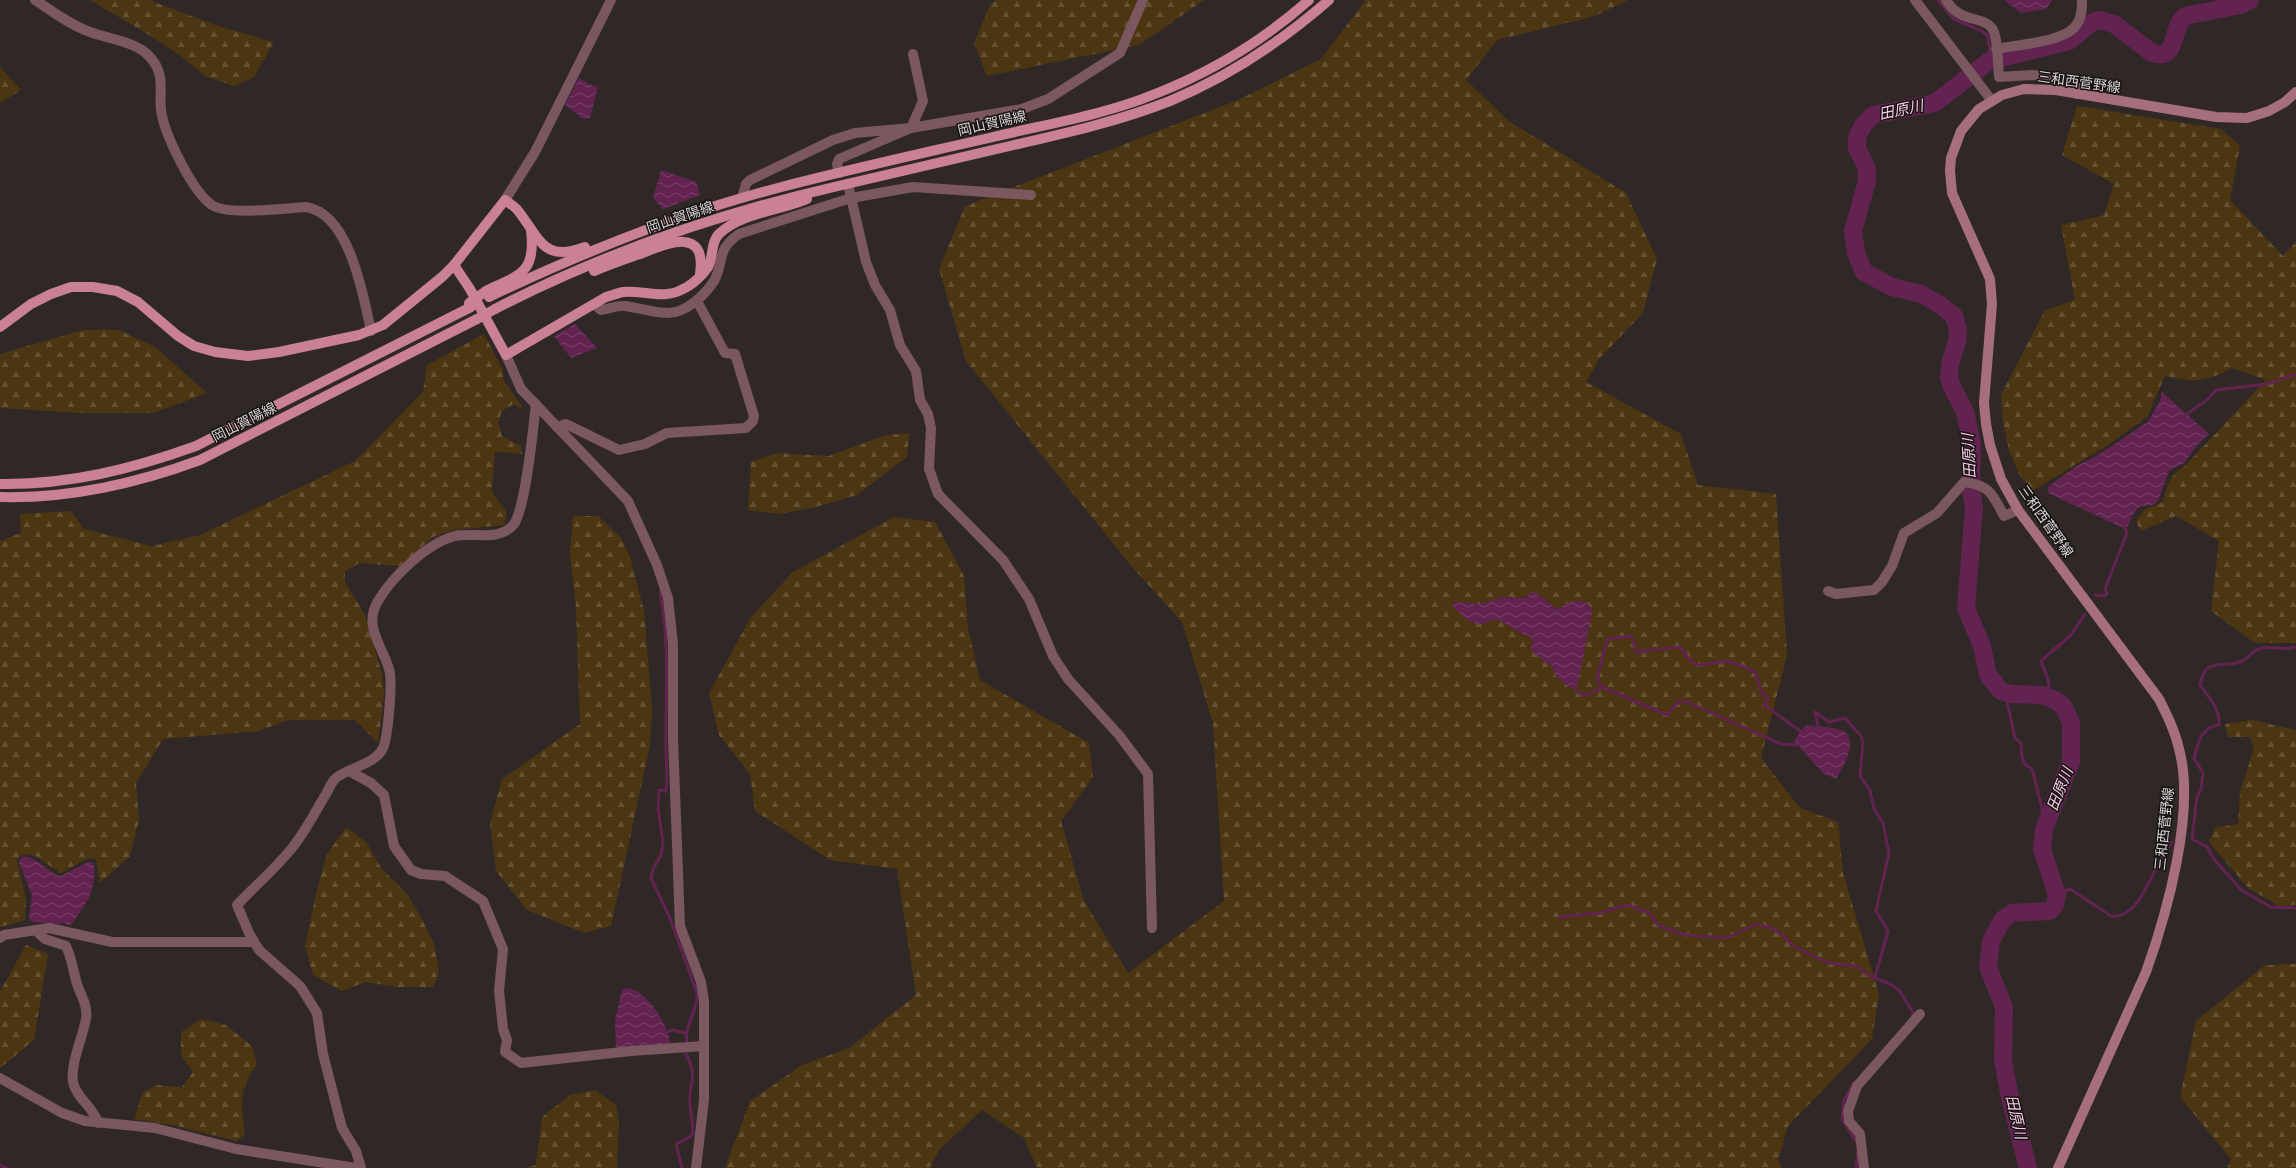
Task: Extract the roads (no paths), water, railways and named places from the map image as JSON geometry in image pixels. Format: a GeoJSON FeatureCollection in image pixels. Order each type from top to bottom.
{"type":"FeatureCollection","features":[{"type":"Feature","properties":{"kind":"main road","name":"岡山賀陽線"},"geometry":{"type":"LineString","coordinates":[[488,294],[588,252],[660,224],[742,198],[839,173],[1094,114],[1155,94],[1207,70],[1245,48],[1309,0]]}},
{"type":"Feature","properties":{"kind":"main road","name":"岡山賀陽線"},"geometry":{"type":"LineString","coordinates":[[0,497],[25,498],[106,489],[156,476],[200,460],[495,309],[563,277],[628,250],[712,220],[833,187],[1083,129],[1171,100],[1212,81],[1252,57],[1298,27],[1329,0]]}},
{"type":"Feature","properties":{"kind":"main road","name":"三和西菅野線"},"geometry":{"type":"LineString","coordinates":[[2058,1168],[2146,972],[2158,939],[2174,874],[2183,810],[2184,779],[2180,750],[2172,726],[2159,699],[2018,510],[2001,479],[1990,445],[1984,403],[1992,304],[1990,279],[1952,193],[1950,171],[1951,158],[1961,130],[1979,109],[2013,91],[2035,88],[2216,116],[2247,118],[2269,111],[2285,102],[2296,92]]}},
{"type":"Feature","properties":{"kind":"main road","name":"岡山賀陽線"},"geometry":{"type":"LineString","coordinates":[[506,355],[606,297],[624,292],[669,294],[683,290],[708,266],[712,247],[718,234],[731,224],[790,206],[833,187]]}},
{"type":"Feature","properties":{"kind":"main road"},"geometry":{"type":"LineString","coordinates":[[0,327],[31,304],[51,294],[71,287],[93,287],[116,290],[133,299],[178,336],[194,346],[215,352],[248,356],[278,352],[371,331],[383,324],[454,265],[505,200]]}},
{"type":"Feature","properties":{"kind":"main road","name":"岡山賀陽線"},"geometry":{"type":"LineString","coordinates":[[505,200],[518,210],[531,230],[546,247],[561,253],[575,251],[644,224],[660,224]]}},
{"type":"Feature","properties":{"kind":"main road","name":"岡山賀陽線"},"geometry":{"type":"LineString","coordinates":[[0,484],[56,482],[103,475],[152,462],[189,449],[451,317],[519,275],[527,267],[532,258],[531,230]]}},
{"type":"Feature","properties":{"kind":"main road","name":"岡山賀陽線"},"geometry":{"type":"LineString","coordinates":[[563,277],[589,273],[670,242],[686,241],[696,247],[700,253],[700,274]]}},
{"type":"Feature","properties":{"kind":"main road"},"geometry":{"type":"LineString","coordinates":[[454,265],[470,289],[506,355]]}},
{"type":"Feature","properties":{"kind":"street"},"geometry":{"type":"LineString","coordinates":[[35,0],[89,32],[137,48],[148,55],[157,66],[162,82],[162,115],[173,144],[186,172],[201,194],[213,206],[242,211],[306,207],[315,208],[326,216],[344,240],[354,264],[371,331]]}},
{"type":"Feature","properties":{"kind":"street"},"geometry":{"type":"LineString","coordinates":[[505,200],[535,152],[611,0]]}},
{"type":"Feature","properties":{"kind":"street"},"geometry":{"type":"LineString","coordinates":[[742,198],[746,184],[750,180],[834,140],[855,133],[911,128],[1022,109],[1048,100],[1120,53],[1143,0]]}},
{"type":"Feature","properties":{"kind":"street"},"geometry":{"type":"LineString","coordinates":[[1914,0],[1992,101]]}},
{"type":"Feature","properties":{"kind":"street"},"geometry":{"type":"LineString","coordinates":[[1946,0],[1957,14],[1984,23],[1992,28],[1999,77],[2032,75],[2076,79],[2077,94]]}},
{"type":"Feature","properties":{"kind":"street"},"geometry":{"type":"LineString","coordinates":[[1996,50],[2062,36],[2077,24],[2082,13],[2082,0]]}},
{"type":"Feature","properties":{"kind":"street"},"geometry":{"type":"LineString","coordinates":[[839,173],[837,164],[839,159],[911,128],[923,101],[913,54]]}},
{"type":"Feature","properties":{"kind":"street"},"geometry":{"type":"LineString","coordinates":[[848,184],[866,262],[875,285],[890,310],[900,345],[916,371],[920,400],[928,414],[931,428],[929,469],[938,494],[1003,560],[1029,599],[1053,656],[1068,680],[1119,735],[1148,774],[1152,928]]}},
{"type":"Feature","properties":{"kind":"street"},"geometry":{"type":"LineString","coordinates":[[594,304],[601,310],[624,306],[669,313],[697,301],[715,279],[721,254],[728,242],[739,234],[851,198],[913,187],[1031,195]]}},
{"type":"Feature","properties":{"kind":"street"},"geometry":{"type":"LineString","coordinates":[[557,426],[566,424],[619,450],[645,444],[667,433],[746,428],[753,421],[754,416],[735,354],[724,353],[697,301]]}},
{"type":"Feature","properties":{"kind":"street"},"geometry":{"type":"LineString","coordinates":[[506,355],[521,389],[628,501],[657,565],[668,598],[672,644],[672,738],[680,926],[701,982],[704,1046],[704,1100],[696,1168]]}},
{"type":"Feature","properties":{"kind":"street"},"geometry":{"type":"LineString","coordinates":[[361,1168],[356,1151],[342,1128],[323,1054],[317,1013],[300,986],[259,950],[248,933],[237,905],[292,847],[336,778],[370,760],[383,748],[391,691],[390,670],[375,637],[372,623],[373,610],[395,577],[433,547],[455,536],[499,534],[508,530],[514,524],[519,515],[524,491],[536,404]]}},
{"type":"Feature","properties":{"kind":"street"},"geometry":{"type":"LineString","coordinates":[[1828,591],[1836,594],[1874,590],[1882,582],[1892,566],[1904,533],[1937,513],[1964,482],[1977,483],[1990,491],[2004,516],[2018,510]]}},
{"type":"Feature","properties":{"kind":"street"},"geometry":{"type":"LineString","coordinates":[[349,771],[371,783],[384,795],[394,846],[411,870],[421,874],[445,876],[483,901],[503,949],[499,991],[503,1028],[507,1040],[505,1052],[521,1063],[704,1046]]}},
{"type":"Feature","properties":{"kind":"street"},"geometry":{"type":"LineString","coordinates":[[0,938],[4,935],[49,928],[112,942],[254,942]]}},
{"type":"Feature","properties":{"kind":"street"},"geometry":{"type":"LineString","coordinates":[[35,930],[45,939],[66,946],[74,964],[77,984],[86,1003],[87,1017],[72,1080],[78,1094],[96,1114],[98,1123]]}},
{"type":"Feature","properties":{"kind":"street"},"geometry":{"type":"LineString","coordinates":[[1864,1168],[1860,1134],[1849,1121],[1848,1111],[1852,1096],[1857,1086],[1920,1014]]}},
{"type":"Feature","properties":{"kind":"street"},"geometry":{"type":"LineString","coordinates":[[0,1078],[62,1113],[98,1123],[155,1128],[236,1149],[356,1168]]}},
{"type":"Feature","properties":{"kind":"water"},"geometry":{"type":"Polygon","coordinates":[[[2004,0],[2052,0],[2046,9],[2021,13],[2004,0]]]}},
{"type":"Feature","properties":{"kind":"water"},"geometry":{"type":"Polygon","coordinates":[[[579,78],[598,87],[590,118],[583,119],[565,105],[579,78]]]}},
{"type":"Feature","properties":{"kind":"water"},"geometry":{"type":"Polygon","coordinates":[[[661,170],[696,182],[700,195],[663,209],[653,198],[661,170]]]}},
{"type":"Feature","properties":{"kind":"water"},"geometry":{"type":"Polygon","coordinates":[[[575,324],[597,348],[571,358],[554,336],[575,324]]]}},
{"type":"Feature","properties":{"kind":"water"},"geometry":{"type":"Polygon","coordinates":[[[2162,392],[2209,434],[2198,444],[2184,463],[2169,471],[2158,501],[2153,505],[2141,506],[2135,511],[2127,527],[2121,527],[2048,493],[2048,487],[2075,467],[2098,455],[2148,422],[2160,401],[2162,392]]]}},
{"type":"Feature","properties":{"kind":"water"},"geometry":{"type":"Polygon","coordinates":[[[1531,592],[1537,593],[1557,609],[1577,601],[1586,603],[1591,608],[1592,612],[1577,688],[1568,687],[1555,675],[1552,665],[1546,664],[1532,651],[1531,649],[1533,642],[1530,636],[1526,636],[1499,620],[1477,624],[1465,618],[1452,605],[1453,602],[1480,604],[1503,597],[1526,598],[1531,592]]]}},
{"type":"Feature","properties":{"kind":"water"},"geometry":{"type":"Polygon","coordinates":[[[1808,725],[1843,731],[1848,735],[1850,748],[1842,769],[1836,779],[1824,774],[1794,741],[1802,729],[1808,725]]]}},
{"type":"Feature","properties":{"kind":"water"},"geometry":{"type":"Polygon","coordinates":[[[21,857],[32,858],[61,876],[88,862],[94,863],[92,890],[86,904],[70,926],[62,922],[61,924],[33,922],[29,919],[32,895],[19,863],[21,857]]]}},
{"type":"Feature","properties":{"kind":"water"},"geometry":{"type":"Polygon","coordinates":[[[626,988],[641,994],[655,1009],[666,1028],[670,1044],[616,1049],[615,1020],[622,990],[626,988]]]}},
{"type":"Feature","properties":{"kind":"waterway"},"geometry":{"type":"LineString","coordinates":[[1938,0],[1954,19],[1982,31],[1988,36],[1991,60]]}},
{"type":"Feature","properties":{"kind":"waterway","name":"田原川"},"geometry":{"type":"LineString","coordinates":[[2028,1168],[2009,1093],[2003,1060],[2004,1007],[1988,967],[1991,941],[2003,919],[2012,913],[2050,911],[2055,905],[2057,895],[2042,849],[2044,829],[2071,762],[2071,722],[2063,706],[2055,700],[2042,695],[2010,694],[2001,691],[1988,675],[1982,646],[1966,608],[1974,507],[1971,490],[1972,444],[1965,412],[1952,387],[1949,377],[1950,364],[1957,342],[1958,329],[1954,316],[1939,304],[1921,294],[1892,287],[1864,272],[1856,253],[1853,231],[1867,181],[1867,169],[1857,148],[1857,137],[1864,124],[1873,115],[1935,103],[1989,61],[2069,41],[2091,23],[2099,20],[2114,24],[2152,53],[2161,54],[2166,53],[2170,48],[2180,21],[2185,16],[2241,5],[2250,0]]}},
{"type":"Feature","properties":{"kind":"waterway"},"geometry":{"type":"LineString","coordinates":[[2184,416],[2208,399],[2216,390],[2267,384],[2296,374]]}},
{"type":"Feature","properties":{"kind":"waterway"},"geometry":{"type":"LineString","coordinates":[[2095,595],[2104,596],[2107,594],[2105,589],[2127,533],[2123,523]]}},
{"type":"Feature","properties":{"kind":"waterway"},"geometry":{"type":"LineString","coordinates":[[660,592],[666,643],[667,783],[666,791],[659,790],[658,808],[663,843],[661,855],[653,869],[651,878],[670,918],[697,993],[697,1000],[687,1030],[687,1043]]}},
{"type":"Feature","properties":{"kind":"waterway"},"geometry":{"type":"LineString","coordinates":[[2048,696],[2048,682],[2041,661],[2071,635],[2085,614]]}},
{"type":"Feature","properties":{"kind":"waterway"},"geometry":{"type":"LineString","coordinates":[[1602,687],[1597,680],[1607,639],[1631,636],[1637,652],[1677,647],[1681,648],[1692,663],[1699,665],[1727,661],[1750,669],[1755,672],[1762,693],[1768,698],[1764,705],[1803,733]]}},
{"type":"Feature","properties":{"kind":"waterway"},"geometry":{"type":"LineString","coordinates":[[2296,647],[2288,649],[2259,649],[2243,661],[2233,664],[2214,665],[2206,670],[2202,676],[2200,685],[2216,708],[2219,725],[2213,726],[2204,732],[2199,741],[2194,758],[2203,773],[2201,789],[2197,797],[2192,839],[2207,847],[2214,859],[2241,890],[2271,907],[2296,908]]}},
{"type":"Feature","properties":{"kind":"waterway"},"geometry":{"type":"LineString","coordinates":[[1574,685],[1577,692],[1581,694],[1590,694],[1602,687],[1667,715],[1679,701],[1685,701],[1781,744],[1800,745]]}},
{"type":"Feature","properties":{"kind":"waterway"},"geometry":{"type":"LineString","coordinates":[[2005,692],[2015,738],[2021,743],[2024,763],[2031,768],[2033,772],[2045,821]]}},
{"type":"Feature","properties":{"kind":"waterway"},"geometry":{"type":"LineString","coordinates":[[1819,730],[1815,712],[1829,722],[1845,718],[1861,736],[1863,742],[1860,776],[1870,790],[1874,809],[1883,823],[1889,853],[1876,911],[1888,931],[1875,977]]}},
{"type":"Feature","properties":{"kind":"waterway"},"geometry":{"type":"LineString","coordinates":[[2057,893],[2070,889],[2111,916],[2122,915],[2131,909],[2139,899],[2165,851],[2172,842]]}},
{"type":"Feature","properties":{"kind":"waterway"},"geometry":{"type":"LineString","coordinates":[[1559,917],[1599,913],[1627,905],[1650,913],[1656,923],[1662,927],[1686,935],[1727,938],[1756,924],[1772,928],[1783,935],[1792,945],[1809,954],[1829,963],[1857,966],[1866,974],[1890,984],[1899,990],[1914,1014],[1912,1016]]}},
{"type":"Feature","properties":{"kind":"waterway"},"geometry":{"type":"LineString","coordinates":[[664,1033],[673,1030],[685,1033]]}},
{"type":"Feature","properties":{"kind":"waterway"},"geometry":{"type":"LineString","coordinates":[[682,1168],[676,1144],[690,1137],[693,1133],[690,1105],[692,1069],[686,1054]]}},
{"type":"Feature","properties":{"kind":"waterway"},"geometry":{"type":"LineString","coordinates":[[1854,1082],[1844,1100],[1842,1119],[1857,1143]]}},
{"type":"Feature","properties":{"kind":"waterway"},"geometry":{"type":"LineString","coordinates":[[1856,1168],[1858,1150]]}},
{"type":"Feature","properties":{"kind":"waterway"},"geometry":{"type":"LineString","coordinates":[[0,1165],[7,1168]]}}]}
